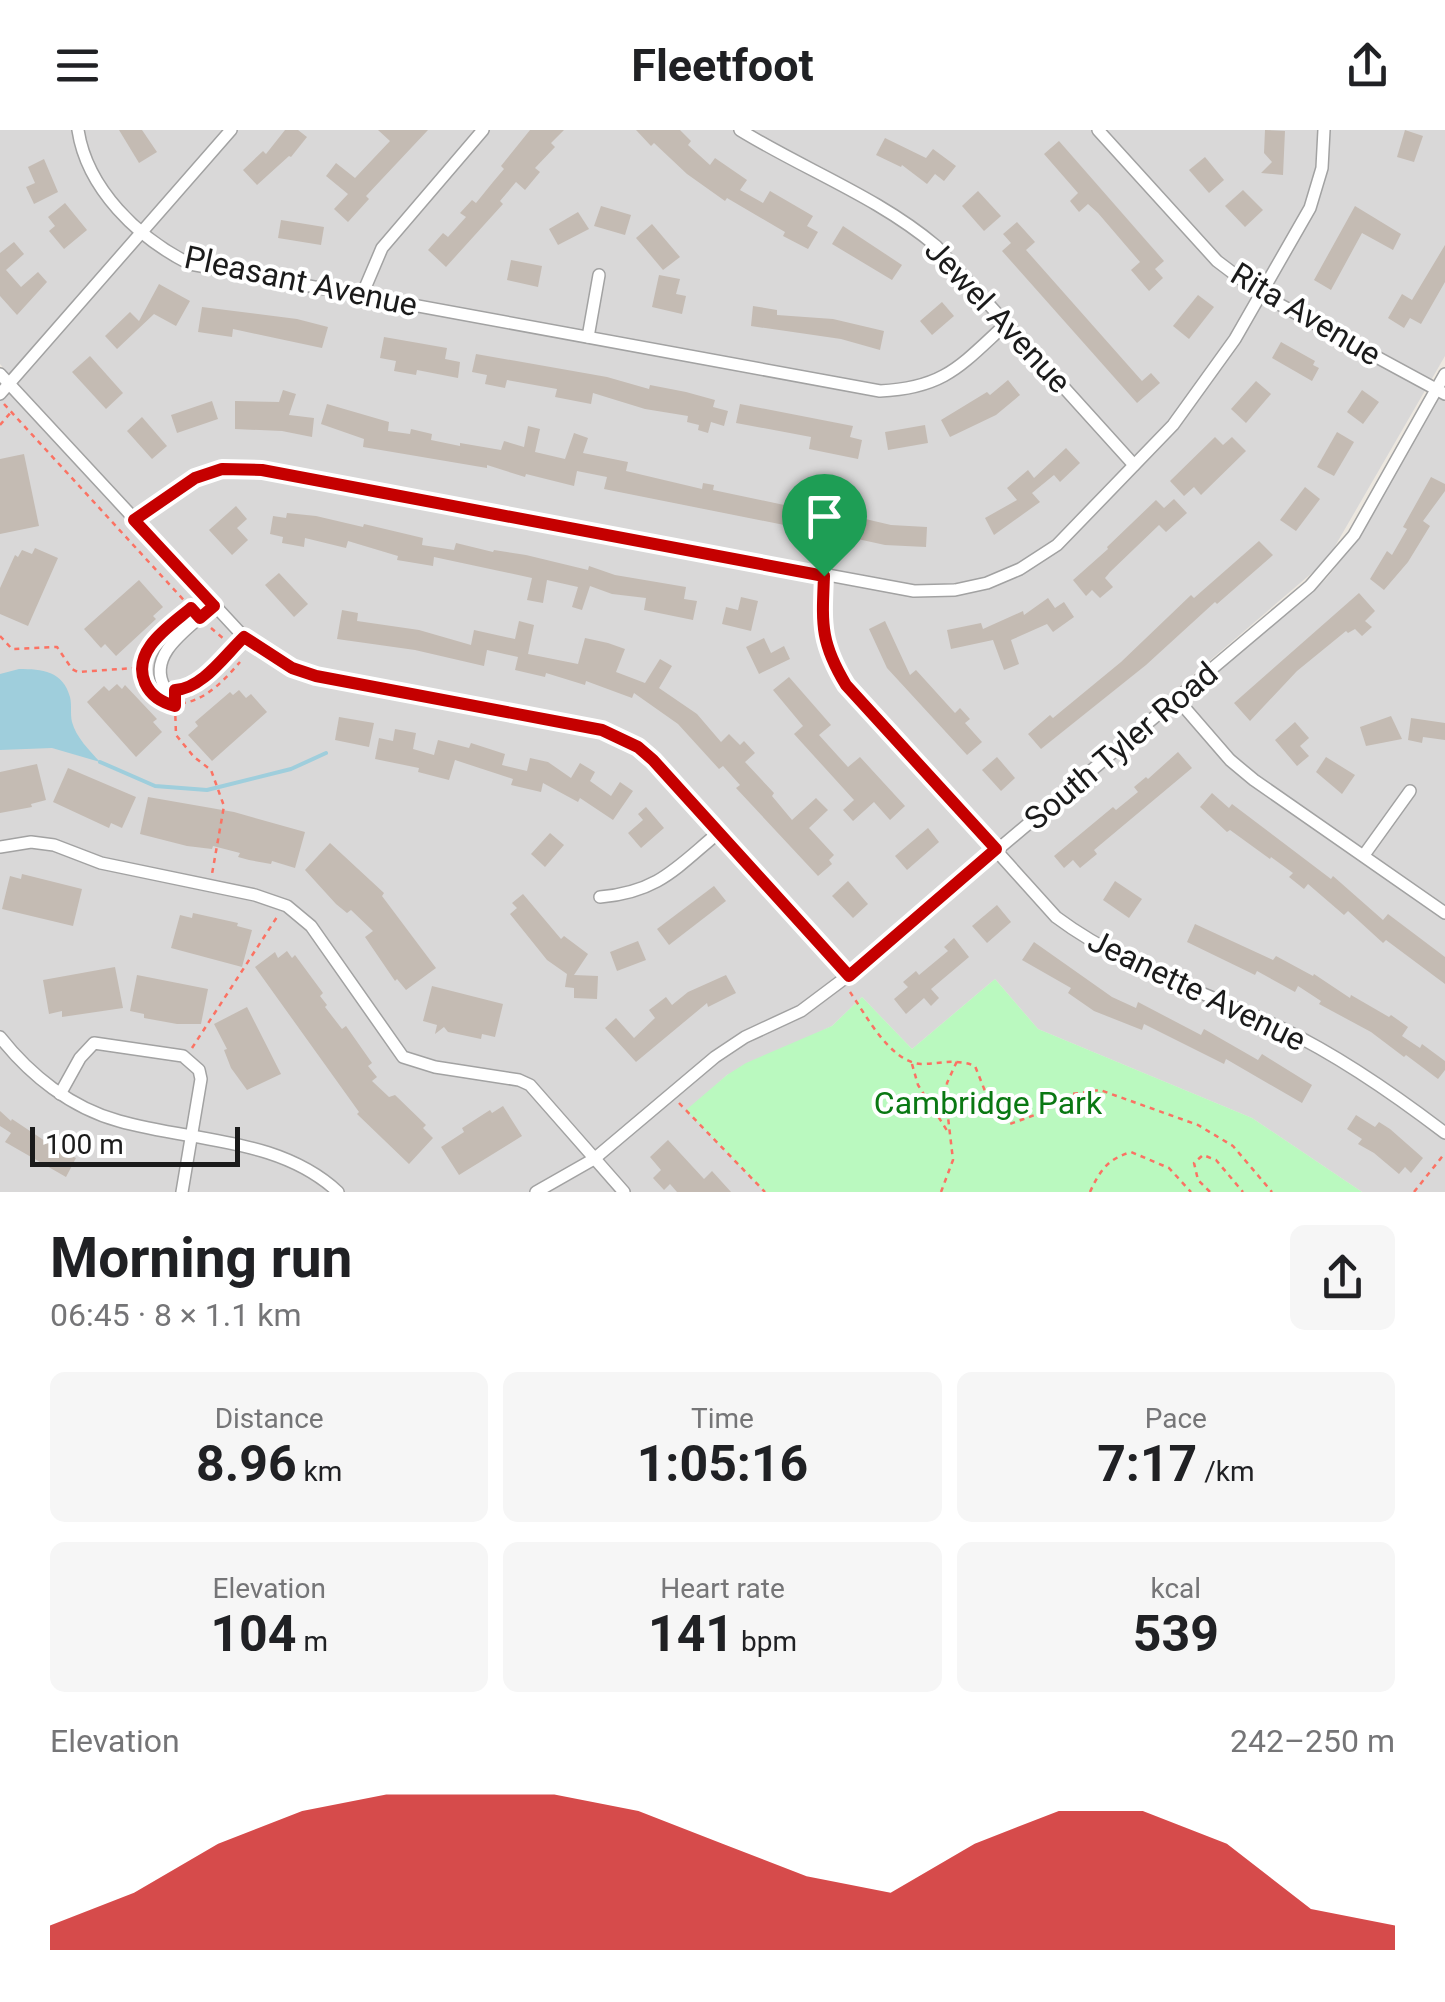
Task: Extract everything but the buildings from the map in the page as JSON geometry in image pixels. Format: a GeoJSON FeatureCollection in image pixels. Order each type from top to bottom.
{"type":"FeatureCollection","features":[{"type":"Feature","properties":{"kind":"street","name":"Pleasant Avenue"},"geometry":{"type":"LineString","coordinates":[[78,130],[89,169],[108,198],[164,251],[190,264],[880,391],[905,390],[943,378],[1006,324]]}},
{"type":"Feature","properties":{"kind":"street"},"geometry":{"type":"LineString","coordinates":[[232,130],[2,388],[244,637],[292,668],[316,676],[602,730],[638,747],[846,978]]}},
{"type":"Feature","properties":{"kind":"street"},"geometry":{"type":"LineString","coordinates":[[362,296],[382,248],[483,130]]}},
{"type":"Feature","properties":{"kind":"street","name":"Jewel Avenue"},"geometry":{"type":"LineString","coordinates":[[740,130],[908,222],[936,246],[1134,465]]}},
{"type":"Feature","properties":{"kind":"street","name":"Rita Avenue"},"geometry":{"type":"LineString","coordinates":[[1098,130],[1217,261],[1262,295],[1441,392]]}},
{"type":"Feature","properties":{"kind":"street"},"geometry":{"type":"LineString","coordinates":[[134,520],[195,478],[222,469],[262,470],[914,591],[956,590],[987,583],[1020,569],[1057,544],[1173,425],[1207,380],[1262,295],[1310,208],[1318,188],[1324,130]]}},
{"type":"Feature","properties":{"kind":"street"},"geometry":{"type":"LineString","coordinates":[[588,337],[599,275]]}},
{"type":"Feature","properties":{"kind":"street","name":"South Tyler Road"},"geometry":{"type":"LineString","coordinates":[[536,1192],[594,1159],[715,1057],[802,1011],[846,978],[1310,586],[1354,534],[1441,392],[1445,374]]}},
{"type":"Feature","properties":{"kind":"street","name":"Jeanette Avenue"},"geometry":{"type":"LineString","coordinates":[[824,576],[822,624],[828,656],[846,685],[1056,917],[1088,942],[1284,1030],[1349,1065],[1445,1133]]}},
{"type":"Feature","properties":{"kind":"street"},"geometry":{"type":"LineString","coordinates":[[214,606],[162,655],[158,666],[164,688],[188,690],[244,637]]}},
{"type":"Feature","properties":{"kind":"street"},"geometry":{"type":"LineString","coordinates":[[1178,700],[1230,760],[1254,780],[1445,913]]}},
{"type":"Feature","properties":{"kind":"street"},"geometry":{"type":"LineString","coordinates":[[1364,856],[1410,791]]}},
{"type":"Feature","properties":{"kind":"street"},"geometry":{"type":"LineString","coordinates":[[600,897],[629,895],[657,884],[718,833]]}},
{"type":"Feature","properties":{"kind":"street"},"geometry":{"type":"LineString","coordinates":[[0,847],[31,842],[54,846],[101,863],[287,906],[311,926],[403,1056],[435,1068],[519,1080],[530,1086],[624,1192]]}},
{"type":"Feature","properties":{"kind":"street"},"geometry":{"type":"LineString","coordinates":[[0,1037],[18,1060],[60,1094],[115,1120],[267,1152],[324,1179],[338,1192]]}},
{"type":"Feature","properties":{"kind":"street"},"geometry":{"type":"LineString","coordinates":[[60,1094],[80,1058],[94,1043],[186,1058],[201,1079],[182,1192]]}},
{"type":"Feature","properties":{"kind":"path"},"geometry":{"type":"LineString","coordinates":[[2,388],[12,412],[241,662],[201,699],[189,705],[162,702],[149,691],[142,668],[144,655],[167,629]]}},
{"type":"Feature","properties":{"kind":"path"},"geometry":{"type":"LineString","coordinates":[[0,425],[12,412]]}},
{"type":"Feature","properties":{"kind":"path"},"geometry":{"type":"LineString","coordinates":[[0,636],[12,649],[57,647],[78,672],[158,666]]}},
{"type":"Feature","properties":{"kind":"path"},"geometry":{"type":"LineString","coordinates":[[175,690],[176,735],[194,758],[211,770],[224,806],[210,886]]}},
{"type":"Feature","properties":{"kind":"path"},"geometry":{"type":"LineString","coordinates":[[186,1058],[272,922],[287,906]]}},
{"type":"Feature","properties":{"kind":"path"},"geometry":{"type":"LineString","coordinates":[[846,978],[895,1052],[912,1063],[958,1059],[974,1066],[995,1116],[1010,1124],[1040,1113],[1072,1094],[1100,1090],[1198,1125],[1232,1146],[1272,1192]]}},
{"type":"Feature","properties":{"kind":"path"},"geometry":{"type":"LineString","coordinates":[[941,1192],[953,1160],[948,1083],[958,1059]]}},
{"type":"Feature","properties":{"kind":"path"},"geometry":{"type":"LineString","coordinates":[[912,1063],[918,1084],[950,1135]]}},
{"type":"Feature","properties":{"kind":"path"},"geometry":{"type":"LineString","coordinates":[[678,1102],[765,1192]]}},
{"type":"Feature","properties":{"kind":"path"},"geometry":{"type":"LineString","coordinates":[[1090,1192],[1099,1173],[1113,1158],[1131,1152],[1169,1168],[1191,1192]]}},
{"type":"Feature","properties":{"kind":"path"},"geometry":{"type":"LineString","coordinates":[[1414,1192],[1445,1153]]}},
{"type":"Feature","properties":{"kind":"path"},"geometry":{"type":"LineString","coordinates":[[1210,1192],[1198,1180],[1194,1163],[1204,1155],[1216,1160],[1244,1192]]}},
{"type":"Feature","properties":{"kind":"shaded area"},"geometry":{"type":"Polygon","coordinates":[[[0,130],[1445,130],[1445,356],[1327,560],[851,968],[643,742],[610,724],[312,667],[246,631],[0,364],[0,130]]]}},
{"type":"Feature","properties":{"kind":"shaded area"},"geometry":{"type":"Polygon","coordinates":[[[0,381],[225,625],[259,655],[293,674],[584,730],[618,743],[646,761],[849,983],[1326,579],[1354,544],[1445,384],[1445,1192],[1362,1192],[1252,1118],[1038,1029],[995,979],[912,1049],[862,997],[832,1026],[727,1075],[687,1111],[765,1192],[0,1192],[0,381]]]}},
{"type":"Feature","properties":{"kind":"green space","name":"Cambridge Park"},"geometry":{"type":"Polygon","coordinates":[[[995,979],[1038,1029],[1252,1118],[1362,1192],[765,1192],[686,1110],[746,1063],[832,1026],[862,997],[912,1049],[995,979]]]}},
{"type":"Feature","properties":{"kind":"water"},"geometry":{"type":"Polygon","coordinates":[[[19,669],[43,671],[62,682],[70,697],[74,728],[100,762],[52,748],[0,750],[0,674],[19,669]]]}},
{"type":"Feature","properties":{"kind":"waterway"},"geometry":{"type":"LineString","coordinates":[[100,762],[155,786],[207,790],[291,769],[326,753]]}},
{"type":"Feature","properties":{"kind":"route"},"geometry":{"type":"LineString","coordinates":[[222,469],[262,470],[824,576],[822,624],[828,656],[846,685],[996,849],[849,976],[653,760],[638,747],[602,730],[316,676],[292,668],[244,637],[188,690],[175,690],[175,706],[162,702],[149,691],[142,676],[144,655],[191,608],[200,618],[214,606],[134,520],[195,478],[222,469]]}}]}
